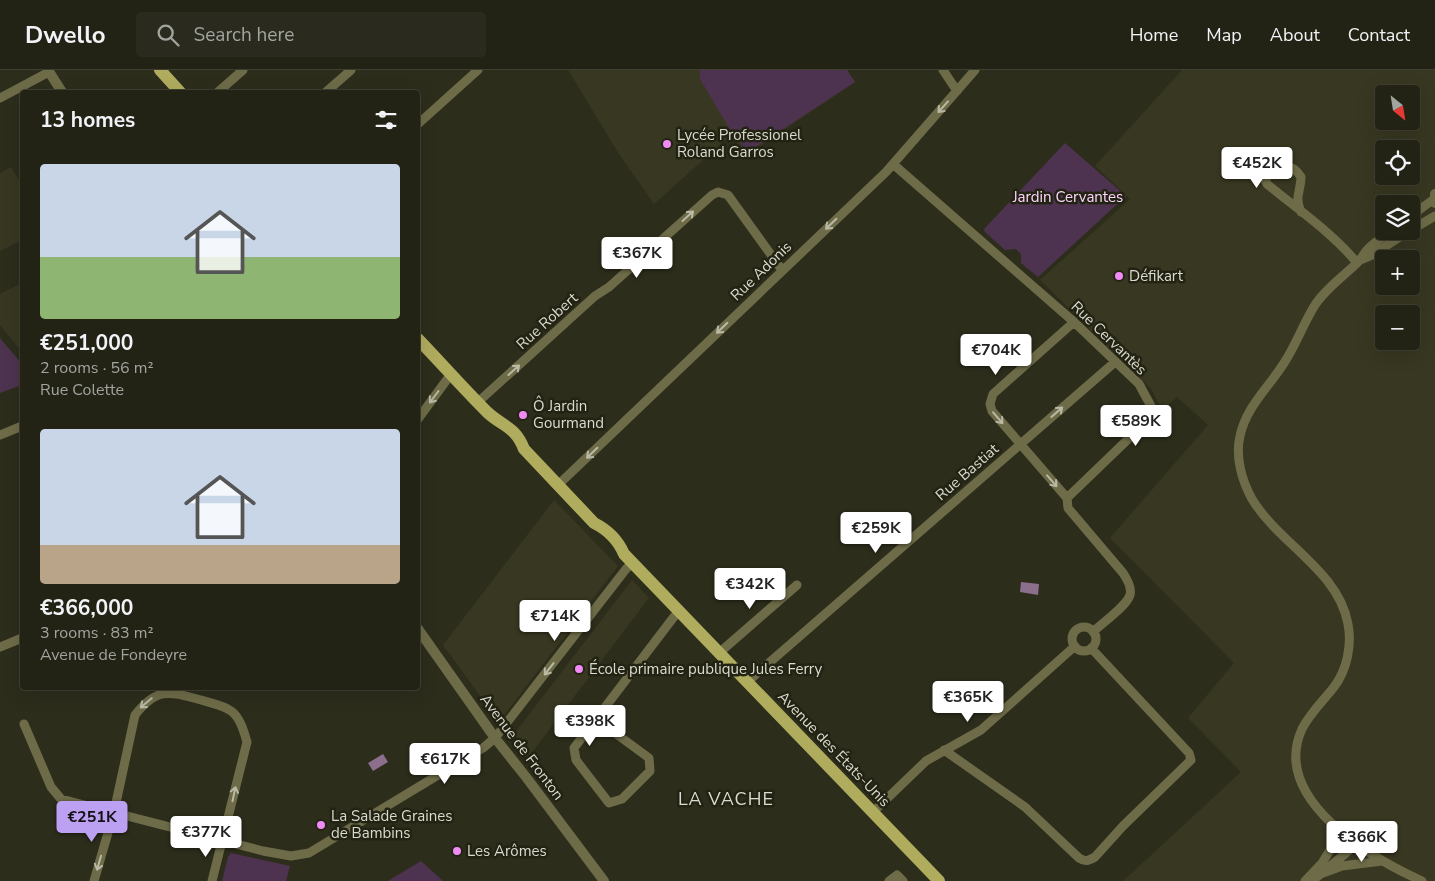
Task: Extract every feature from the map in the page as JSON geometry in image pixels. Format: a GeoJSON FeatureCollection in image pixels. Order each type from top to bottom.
{"type":"FeatureCollection","features":[{"type":"Feature","properties":{"kind":"main road"},"geometry":{"type":"LineString","coordinates":[[159,71],[178,90]]}},
{"type":"Feature","properties":{"kind":"main road","name":"Avenue des États-Unis"},"geometry":{"type":"LineString","coordinates":[[420,341],[493,417],[500,430],[516,446],[524,449],[594,523],[598,533],[614,549],[629,558],[939,881]]}},
{"type":"Feature","properties":{"kind":"street"},"geometry":{"type":"LineString","coordinates":[[220,90],[243,70]]}},
{"type":"Feature","properties":{"kind":"street"},"geometry":{"type":"LineString","coordinates":[[328,90],[351,70]]}},
{"type":"Feature","properties":{"kind":"street"},"geometry":{"type":"LineString","coordinates":[[420,122],[478,70]]}},
{"type":"Feature","properties":{"kind":"street"},"geometry":{"type":"LineString","coordinates":[[943,70],[957,91]]}},
{"type":"Feature","properties":{"kind":"street","name":"Rue Adonis"},"geometry":{"type":"LineString","coordinates":[[558,485],[893,164],[975,70]]}},
{"type":"Feature","properties":{"kind":"street"},"geometry":{"type":"LineString","coordinates":[[0,98],[48,71],[61,90]]}},
{"type":"Feature","properties":{"kind":"street","name":"Rue Cervantès"},"geometry":{"type":"LineString","coordinates":[[893,164],[1074,322],[1139,384],[1152,408],[1148,420],[1067,498]]}},
{"type":"Feature","properties":{"kind":"street"},"geometry":{"type":"LineString","coordinates":[[1300,212],[1296,197],[1301,178],[1292,168],[1286,165],[1278,167],[1265,180],[1268,184],[1300,212],[1347,250],[1359,262]]}},
{"type":"Feature","properties":{"kind":"street","name":"Rue Robert"},"geometry":{"type":"LineString","coordinates":[[478,402],[595,296],[609,287],[712,195],[718,192],[728,195],[782,270]]}},
{"type":"Feature","properties":{"kind":"street"},"geometry":{"type":"LineString","coordinates":[[1435,194],[1435,203]]}},
{"type":"Feature","properties":{"kind":"street"},"geometry":{"type":"LineString","coordinates":[[1420,209],[1434,198]]}},
{"type":"Feature","properties":{"kind":"street"},"geometry":{"type":"LineString","coordinates":[[1420,224],[1435,216]]}},
{"type":"Feature","properties":{"kind":"street"},"geometry":{"type":"LineString","coordinates":[[1359,262],[1369,247],[1378,240]]}},
{"type":"Feature","properties":{"kind":"street"},"geometry":{"type":"LineString","coordinates":[[1395,240],[1359,262],[1316,303],[1285,362],[1247,414],[1239,437],[1239,458],[1242,480],[1253,500],[1269,520],[1329,583],[1340,599],[1348,623],[1350,635],[1342,674],[1336,686],[1313,712],[1302,731],[1297,756],[1297,770],[1306,792],[1355,844],[1382,862],[1422,881]]}},
{"type":"Feature","properties":{"kind":"street"},"geometry":{"type":"LineString","coordinates":[[1074,322],[993,394],[990,404],[992,411],[1067,498],[1068,508],[1129,582],[1130,595],[1125,603],[1093,632]]}},
{"type":"Feature","properties":{"kind":"street","name":"Rue Bastiat"},"geometry":{"type":"LineString","coordinates":[[747,682],[1116,362]]}},
{"type":"Feature","properties":{"kind":"street"},"geometry":{"type":"LineString","coordinates":[[420,416],[451,374]]}},
{"type":"Feature","properties":{"kind":"street"},"geometry":{"type":"LineString","coordinates":[[0,435],[20,427]]}},
{"type":"Feature","properties":{"kind":"street"},"geometry":{"type":"LineString","coordinates":[[24,724],[51,787],[58,796],[66,801],[223,841],[291,856],[309,853],[483,748],[495,738],[626,569],[629,558]]}},
{"type":"Feature","properties":{"kind":"street"},"geometry":{"type":"LineString","coordinates":[[719,653],[797,585]]}},
{"type":"Feature","properties":{"kind":"street"},"geometry":{"type":"LineString","coordinates":[[596,719],[649,758],[650,771],[622,799],[609,803],[576,760],[574,748],[596,719],[679,611]]}},
{"type":"Feature","properties":{"kind":"street"},"geometry":{"type":"LineString","coordinates":[[1087,628],[1093,632],[1095,638],[1091,648],[1084,651],[1075,646],[1072,640],[1077,629],[1087,628]]}},
{"type":"Feature","properties":{"kind":"street","name":"Avenue de Fronton"},"geometry":{"type":"LineString","coordinates":[[420,633],[495,738],[604,881]]}},
{"type":"Feature","properties":{"kind":"street"},"geometry":{"type":"LineString","coordinates":[[0,647],[20,639]]}},
{"type":"Feature","properties":{"kind":"street"},"geometry":{"type":"LineString","coordinates":[[872,812],[926,761],[980,730],[1075,646]]}},
{"type":"Feature","properties":{"kind":"street"},"geometry":{"type":"LineString","coordinates":[[944,750],[1025,807],[1079,858],[1084,861],[1090,861],[1191,760],[1189,753],[1091,648]]}},
{"type":"Feature","properties":{"kind":"street"},"geometry":{"type":"LineString","coordinates":[[94,881],[114,812],[135,714],[151,698],[172,692],[219,705],[232,711],[242,728],[247,742],[212,881]]}},
{"type":"Feature","properties":{"kind":"street"},"geometry":{"type":"LineString","coordinates":[[1305,881],[1322,863],[1334,842],[1343,833]]}},
{"type":"Feature","properties":{"kind":"street"},"geometry":{"type":"LineString","coordinates":[[1312,881],[1355,844]]}},
{"type":"Feature","properties":{"kind":"street"},"geometry":{"type":"LineString","coordinates":[[1323,873],[1348,864],[1382,862]]}},
{"type":"Feature","properties":{"kind":"street"},"geometry":{"type":"LineString","coordinates":[[889,881],[900,878]]}},
{"type":"Feature","properties":{"kind":"shaded area","name":"Lycée Professionel Roland Garros"},"geometry":{"type":"Polygon","coordinates":[[[568,70],[847,70],[855,82],[745,156],[731,135],[654,204],[619,154],[568,70]]]}},
{"type":"Feature","properties":{"kind":"shaded area"},"geometry":{"type":"Polygon","coordinates":[[[1182,70],[1435,70],[1435,881],[1123,881],[1241,772],[1188,718],[1234,663],[1110,538],[1208,425],[1177,397],[1162,411],[1152,390],[1040,280],[1130,199],[1095,166],[1182,70]]]}},
{"type":"Feature","properties":{"kind":"shaded area"},"geometry":{"type":"Polygon","coordinates":[[[11,167],[20,183],[20,241],[0,251],[0,173],[11,167]]]}},
{"type":"Feature","properties":{"kind":"shaded area"},"geometry":{"type":"Polygon","coordinates":[[[20,284],[20,350],[0,325],[0,294],[20,284]]]}},
{"type":"Feature","properties":{"kind":"shaded area"},"geometry":{"type":"Polygon","coordinates":[[[554,500],[618,566],[499,722],[443,645],[554,500]]]}},
{"type":"Feature","properties":{"kind":"shaded area","name":"École primaire publique Jules Ferry"},"geometry":{"type":"Polygon","coordinates":[[[632,580],[649,598],[527,759],[511,738],[632,580]]]}},
{"type":"Feature","properties":{"kind":"shaded area"},"geometry":{"type":"Polygon","coordinates":[[[1021,582],[1039,584],[1038,595],[1020,592],[1021,582]]]}},
{"type":"Feature","properties":{"kind":"shaded area"},"geometry":{"type":"Polygon","coordinates":[[[383,754],[388,762],[373,771],[368,763],[383,754]]]}},
{"type":"Feature","properties":{"kind":"green space"},"geometry":{"type":"Polygon","coordinates":[[[700,70],[847,70],[855,82],[748,152],[732,133],[700,79],[700,70]]]}},
{"type":"Feature","properties":{"kind":"green space","name":"Jardin Cervantes"},"geometry":{"type":"Polygon","coordinates":[[[1065,143],[1126,196],[1038,277],[1021,263],[1021,254],[1016,249],[1005,250],[984,229],[1065,143]]]}},
{"type":"Feature","properties":{"kind":"green space"},"geometry":{"type":"Polygon","coordinates":[[[0,338],[20,362],[20,386],[0,393],[0,338]]]}},
{"type":"Feature","properties":{"kind":"green space"},"geometry":{"type":"Polygon","coordinates":[[[231,853],[290,866],[286,881],[222,881],[228,857],[231,853]]]}},
{"type":"Feature","properties":{"kind":"green space"},"geometry":{"type":"Polygon","coordinates":[[[421,861],[443,881],[388,881],[421,861]]]}},
{"type":"Feature","properties":{"kind":"place","name":"Lycée Professionel Roland Garros"},"geometry":{"type":"Point","coordinates":[667,144]}},
{"type":"Feature","properties":{"kind":"place","name":"Défikart"},"geometry":{"type":"Point","coordinates":[1119,276]}},
{"type":"Feature","properties":{"kind":"place","name":"Ô Jardin Gourmand"},"geometry":{"type":"Point","coordinates":[523,415]}},
{"type":"Feature","properties":{"kind":"place","name":"École primaire publique Jules Ferry"},"geometry":{"type":"Point","coordinates":[579,669]}},
{"type":"Feature","properties":{"kind":"place","name":"La Salade Graines de Bambins"},"geometry":{"type":"Point","coordinates":[321,825]}},
{"type":"Feature","properties":{"kind":"place","name":"Les Arômes"},"geometry":{"type":"Point","coordinates":[457,851]}},
{"type":"Feature","properties":{"kind":"district","name":"LA VACHE"},"geometry":{"type":"Point","coordinates":[726,799]}}]}
